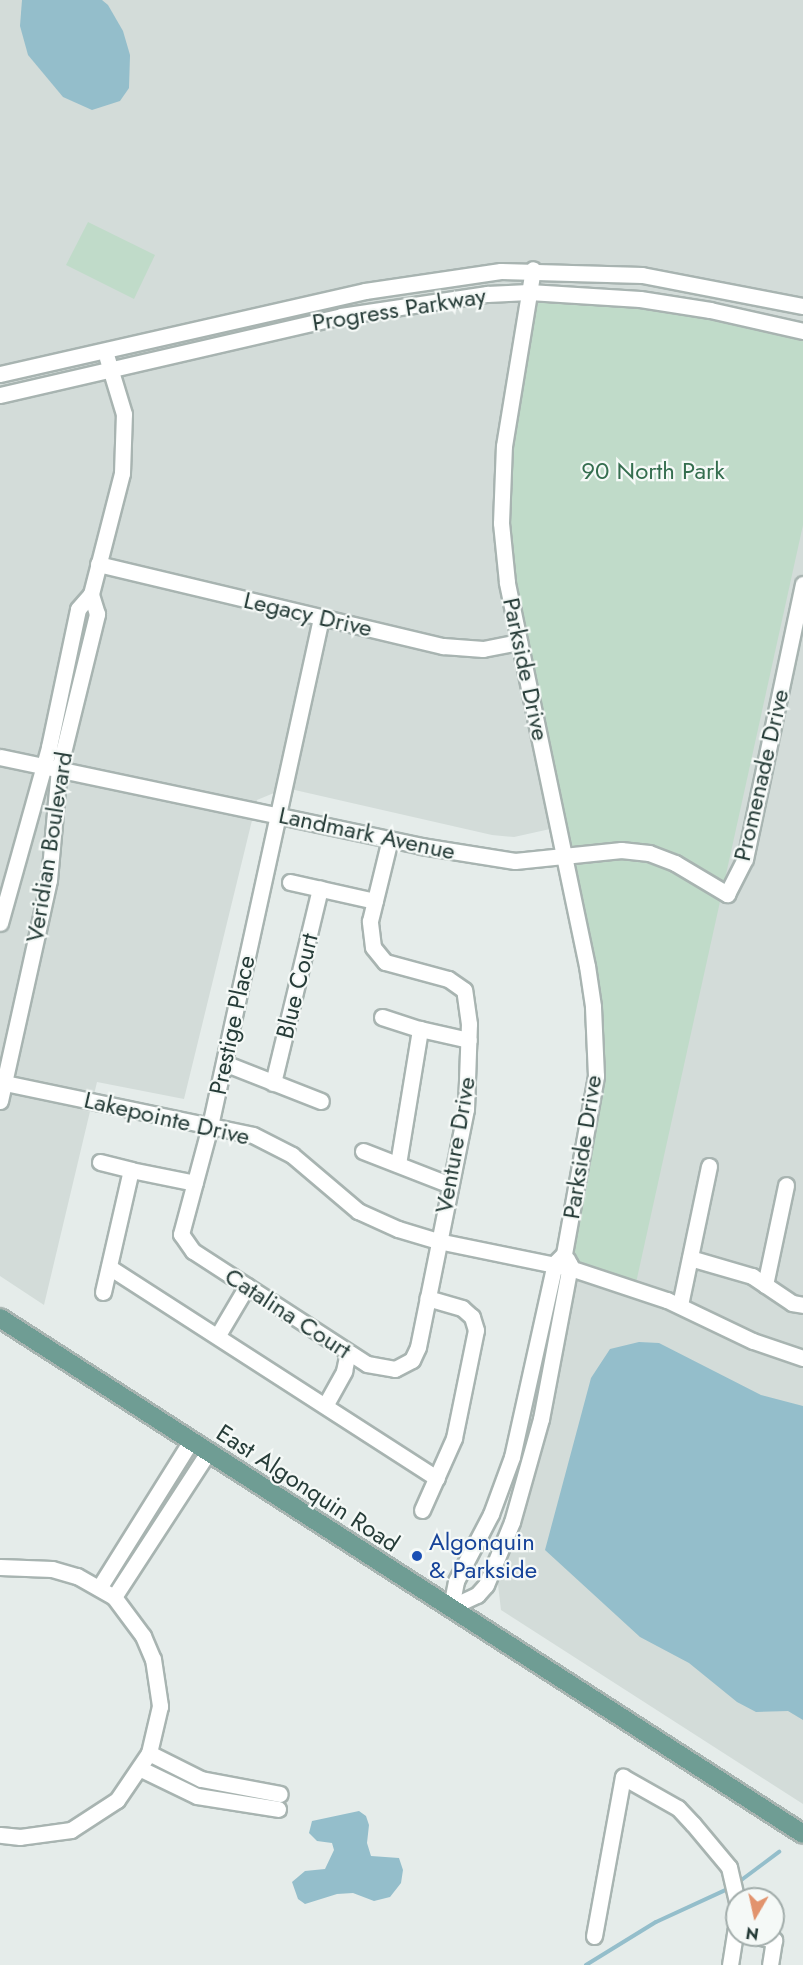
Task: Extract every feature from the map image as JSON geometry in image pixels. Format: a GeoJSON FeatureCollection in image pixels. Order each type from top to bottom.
{"type":"FeatureCollection","features":[{"type":"Feature","properties":{"kind":"main road","name":"East Algonquin Road"},"geometry":{"type":"LineString","coordinates":[[0,1318],[803,1833]]}},
{"type":"Feature","properties":{"kind":"street","name":"Parkside Drive"},"geometry":{"type":"LineString","coordinates":[[451,1607],[477,1595],[486,1585],[512,1522],[532,1460],[563,1263],[596,1076],[593,1006],[566,856],[519,642],[502,535],[501,474],[533,269]]}},
{"type":"Feature","properties":{"kind":"street","name":"Progress Parkway"},"geometry":{"type":"LineString","coordinates":[[0,374],[365,291],[436,278],[533,269],[642,275],[803,306]]}},
{"type":"Feature","properties":{"kind":"street","name":"Progress Parkway"},"geometry":{"type":"LineString","coordinates":[[0,395],[352,314],[423,301],[530,292],[640,299],[710,309],[803,331]]}},
{"type":"Feature","properties":{"kind":"street","name":"Veridian Boulevard"},"geometry":{"type":"LineString","coordinates":[[0,922],[43,766],[78,609],[91,594],[122,473],[124,414],[104,351]]}},
{"type":"Feature","properties":{"kind":"street","name":"Legacy Drive"},"geometry":{"type":"LineString","coordinates":[[98,564],[443,646],[483,649],[519,642]]}},
{"type":"Feature","properties":{"kind":"street","name":"Promenade Drive"},"geometry":{"type":"LineString","coordinates":[[727,894],[745,859],[803,584]]}},
{"type":"Feature","properties":{"kind":"street","name":"Veridian Boulevard"},"geometry":{"type":"LineString","coordinates":[[0,1101],[2,1083],[49,880],[59,769],[97,614],[91,594]]}},
{"type":"Feature","properties":{"kind":"street","name":"Prestige Place"},"geometry":{"type":"LineString","coordinates":[[182,1234],[224,1064],[276,814],[321,618]]}},
{"type":"Feature","properties":{"kind":"street","name":"Landmark Avenue"},"geometry":{"type":"LineString","coordinates":[[0,757],[390,839],[515,861],[621,850],[649,853],[675,863],[727,894]]}},
{"type":"Feature","properties":{"kind":"street","name":"Venture Drive"},"geometry":{"type":"LineString","coordinates":[[390,839],[370,921],[373,947],[385,962],[448,979],[464,990],[469,1040],[466,1109],[418,1347],[406,1364]]}},
{"type":"Feature","properties":{"kind":"street"},"geometry":{"type":"LineString","coordinates":[[290,882],[375,901]]}},
{"type":"Feature","properties":{"kind":"street","name":"Blue Court"},"geometry":{"type":"LineString","coordinates":[[273,1083],[320,889]]}},
{"type":"Feature","properties":{"kind":"street"},"geometry":{"type":"LineString","coordinates":[[382,1017],[420,1029],[469,1040]]}},
{"type":"Feature","properties":{"kind":"street"},"geometry":{"type":"LineString","coordinates":[[398,1164],[420,1029]]}},
{"type":"Feature","properties":{"kind":"street"},"geometry":{"type":"LineString","coordinates":[[224,1064],[321,1101]]}},
{"type":"Feature","properties":{"kind":"street","name":"Lakepointe Drive"},"geometry":{"type":"LineString","coordinates":[[2,1083],[253,1135],[292,1155],[358,1211],[438,1241],[563,1263],[680,1305],[753,1341],[803,1358]]}},
{"type":"Feature","properties":{"kind":"street"},"geometry":{"type":"LineString","coordinates":[[363,1150],[450,1185]]}},
{"type":"Feature","properties":{"kind":"street"},"geometry":{"type":"LineString","coordinates":[[100,1162],[195,1183]]}},
{"type":"Feature","properties":{"kind":"street"},"geometry":{"type":"LineString","coordinates":[[680,1305],[709,1166]]}},
{"type":"Feature","properties":{"kind":"street"},"geometry":{"type":"LineString","coordinates":[[104,1292],[131,1170]]}},
{"type":"Feature","properties":{"kind":"street"},"geometry":{"type":"LineString","coordinates":[[765,1285],[786,1185]]}},
{"type":"Feature","properties":{"kind":"street","name":"Catalina Court"},"geometry":{"type":"LineString","coordinates":[[182,1234],[193,1251],[348,1352],[379,1368],[406,1364]]}},
{"type":"Feature","properties":{"kind":"street"},"geometry":{"type":"LineString","coordinates":[[690,1258],[729,1268],[803,1305]]}},
{"type":"Feature","properties":{"kind":"street","name":"Parkside Drive"},"geometry":{"type":"LineString","coordinates":[[451,1607],[456,1581],[492,1515],[512,1457],[563,1263]]}},
{"type":"Feature","properties":{"kind":"street"},"geometry":{"type":"LineString","coordinates":[[109,1267],[326,1404],[437,1478]]}},
{"type":"Feature","properties":{"kind":"street"},"geometry":{"type":"LineString","coordinates":[[218,1335],[247,1286]]}},
{"type":"Feature","properties":{"kind":"street"},"geometry":{"type":"LineString","coordinates":[[422,1510],[454,1438],[476,1330],[472,1317],[462,1308],[427,1299]]}},
{"type":"Feature","properties":{"kind":"street"},"geometry":{"type":"LineString","coordinates":[[326,1404],[344,1371],[348,1352]]}},
{"type":"Feature","properties":{"kind":"street"},"geometry":{"type":"LineString","coordinates":[[99,1588],[191,1441]]}},
{"type":"Feature","properties":{"kind":"street"},"geometry":{"type":"LineString","coordinates":[[114,1598],[208,1452]]}},
{"type":"Feature","properties":{"kind":"street"},"geometry":{"type":"LineString","coordinates":[[0,1568],[52,1569],[99,1588],[114,1598],[143,1636],[153,1659],[160,1706],[149,1753],[141,1769],[117,1800],[71,1830],[20,1837],[0,1835]]}},
{"type":"Feature","properties":{"kind":"street"},"geometry":{"type":"LineString","coordinates":[[141,1769],[197,1796],[279,1802],[201,1779],[149,1753]]}},
{"type":"Feature","properties":{"kind":"street"},"geometry":{"type":"LineString","coordinates":[[594,1936],[623,1777],[678,1808],[729,1867],[734,1887]]}},
{"type":"Feature","properties":{"kind":"street"},"geometry":{"type":"LineString","coordinates":[[730,1965],[733,1947]]}},
{"type":"Feature","properties":{"kind":"street"},"geometry":{"type":"LineString","coordinates":[[770,1965],[773,1947]]}},
{"type":"Feature","properties":{"kind":"shaded area"},"geometry":{"type":"Polygon","coordinates":[[[0,0],[803,0],[803,1804],[501,1610],[497,1576],[528,1486],[596,1076],[559,827],[514,837],[492,835],[286,788],[257,800],[184,1099],[97,1082],[44,1305],[0,1276],[0,0]]]}},
{"type":"Feature","properties":{"kind":"green space"},"geometry":{"type":"Polygon","coordinates":[[[88,222],[155,255],[134,299],[66,265],[88,222]]]}},
{"type":"Feature","properties":{"kind":"green space","name":"90 North Park"},"geometry":{"type":"Polygon","coordinates":[[[529,292],[570,293],[803,331],[803,525],[634,1292],[570,1268],[595,1038],[501,523],[529,292]]]}},
{"type":"Feature","properties":{"kind":"water"},"geometry":{"type":"Polygon","coordinates":[[[22,0],[102,0],[108,5],[123,31],[130,55],[129,88],[120,101],[92,110],[63,97],[28,55],[20,26],[22,0]]]}},
{"type":"Feature","properties":{"kind":"water"},"geometry":{"type":"Polygon","coordinates":[[[639,1342],[659,1343],[761,1395],[803,1406],[803,1720],[788,1711],[756,1712],[737,1702],[689,1663],[640,1637],[545,1550],[591,1378],[610,1349],[639,1342]]]}},
{"type":"Feature","properties":{"kind":"water"},"geometry":{"type":"Polygon","coordinates":[[[359,1811],[366,1816],[369,1825],[367,1843],[371,1856],[399,1858],[403,1870],[401,1883],[390,1897],[374,1901],[353,1893],[337,1894],[305,1904],[298,1899],[292,1882],[305,1871],[325,1869],[334,1850],[332,1843],[317,1841],[309,1833],[312,1821],[359,1811]]]}},
{"type":"Feature","properties":{"kind":"waterway"},"geometry":{"type":"LineString","coordinates":[[736,1884],[779,1852]]}},
{"type":"Feature","properties":{"kind":"waterway"},"geometry":{"type":"LineString","coordinates":[[586,1965],[656,1922],[725,1890]]}},
{"type":"Feature","properties":{"kind":"place","name":"Algonquin & Parkside"},"geometry":{"type":"Point","coordinates":[417,1556]}}]}
